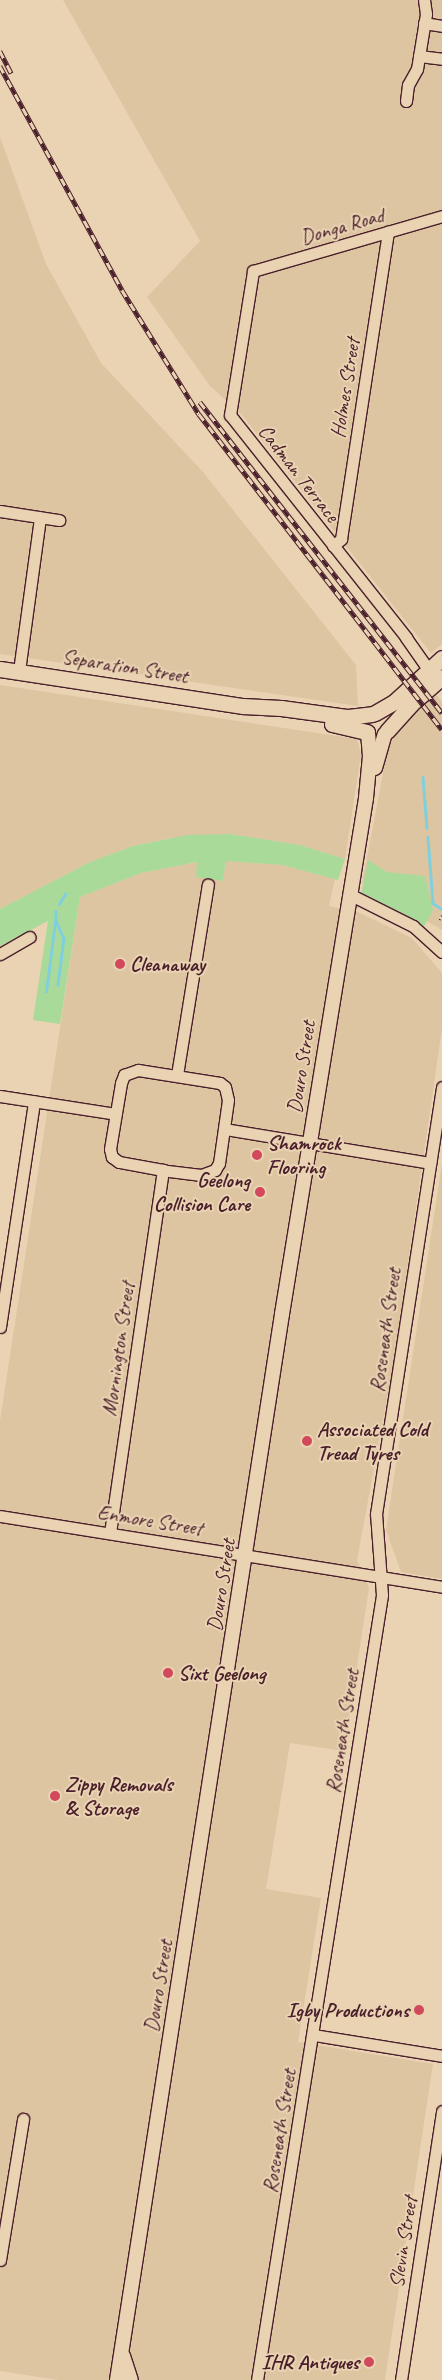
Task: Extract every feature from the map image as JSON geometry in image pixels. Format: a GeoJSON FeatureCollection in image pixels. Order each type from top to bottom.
{"type":"FeatureCollection","features":[{"type":"Feature","properties":{"kind":"main road"},"geometry":{"type":"LineString","coordinates":[[386,733],[388,720],[373,714],[365,723],[367,733],[378,737],[386,733],[411,704],[437,679],[442,658]]}},
{"type":"Feature","properties":{"kind":"main road","name":"Separation Street"},"geometry":{"type":"LineString","coordinates":[[0,668],[243,706],[281,708],[348,717],[373,714],[437,679]]}},
{"type":"Feature","properties":{"kind":"main road","name":"Separation Street"},"geometry":{"type":"LineString","coordinates":[[243,706],[266,714],[367,733]]}},
{"type":"Feature","properties":{"kind":"street"},"geometry":{"type":"LineString","coordinates":[[406,101],[419,56],[424,23],[424,0]]}},
{"type":"Feature","properties":{"kind":"street"},"geometry":{"type":"LineString","coordinates":[[424,23],[442,26]]}},
{"type":"Feature","properties":{"kind":"street"},"geometry":{"type":"LineString","coordinates":[[419,56],[442,59]]}},
{"type":"Feature","properties":{"kind":"street","name":"Donga Road"},"geometry":{"type":"LineString","coordinates":[[253,271],[442,216]]}},
{"type":"Feature","properties":{"kind":"street","name":"Holmes Street"},"geometry":{"type":"LineString","coordinates":[[333,546],[341,538],[388,232]]}},
{"type":"Feature","properties":{"kind":"street","name":"Cadman Terrace"},"geometry":{"type":"LineString","coordinates":[[253,271],[230,415],[406,637],[437,679]]}},
{"type":"Feature","properties":{"kind":"street"},"geometry":{"type":"LineString","coordinates":[[0,511],[59,520]]}},
{"type":"Feature","properties":{"kind":"street"},"geometry":{"type":"LineString","coordinates":[[18,671],[40,517]]}},
{"type":"Feature","properties":{"kind":"street","name":"Douro Street"},"geometry":{"type":"LineString","coordinates":[[117,2380],[309,1143],[366,798],[370,756],[367,733]]}},
{"type":"Feature","properties":{"kind":"street","name":"Douro Street"},"geometry":{"type":"LineString","coordinates":[[366,798],[386,733]]}},
{"type":"Feature","properties":{"kind":"street"},"geometry":{"type":"LineString","coordinates":[[177,1075],[208,884]]}},
{"type":"Feature","properties":{"kind":"street"},"geometry":{"type":"LineString","coordinates":[[349,894],[413,926],[442,952]]}},
{"type":"Feature","properties":{"kind":"street"},"geometry":{"type":"LineString","coordinates":[[0,954],[30,938]]}},
{"type":"Feature","properties":{"kind":"street"},"geometry":{"type":"LineString","coordinates":[[130,1071],[177,1075],[220,1083],[226,1088],[228,1100],[225,1129],[215,1170],[201,1175],[119,1162],[112,1157],[110,1149],[121,1083],[130,1071]]}},
{"type":"Feature","properties":{"kind":"street","name":"Roseneath Street"},"geometry":{"type":"LineString","coordinates":[[257,2380],[314,2035],[382,1595],[376,1514],[442,1087]]}},
{"type":"Feature","properties":{"kind":"street"},"geometry":{"type":"LineString","coordinates":[[0,1096],[116,1114]]}},
{"type":"Feature","properties":{"kind":"street"},"geometry":{"type":"LineString","coordinates":[[0,1327],[34,1102]]}},
{"type":"Feature","properties":{"kind":"street"},"geometry":{"type":"LineString","coordinates":[[225,1129],[430,1162]]}},
{"type":"Feature","properties":{"kind":"street","name":"Mornington Street"},"geometry":{"type":"LineString","coordinates":[[110,1533],[163,1170]]}},
{"type":"Feature","properties":{"kind":"street","name":"Enmore Street"},"geometry":{"type":"LineString","coordinates":[[0,1516],[442,1587]]}},
{"type":"Feature","properties":{"kind":"street"},"geometry":{"type":"LineString","coordinates":[[314,2035],[442,2056]]}},
{"type":"Feature","properties":{"kind":"street","name":"Slevin Street"},"geometry":{"type":"LineString","coordinates":[[401,2380],[442,2111]]}},
{"type":"Feature","properties":{"kind":"street"},"geometry":{"type":"LineString","coordinates":[[0,2260],[23,2119]]}},
{"type":"Feature","properties":{"kind":"street"},"geometry":{"type":"LineString","coordinates":[[122,2350],[131,2380]]}},
{"type":"Feature","properties":{"kind":"shaded area"},"geometry":{"type":"Polygon","coordinates":[[[63,0],[442,0],[442,644],[431,653],[241,414],[210,386],[147,297],[200,241],[63,0]]]}},
{"type":"Feature","properties":{"kind":"shaded area"},"geometry":{"type":"Polygon","coordinates":[[[0,137],[46,264],[101,363],[203,472],[356,665],[358,706],[0,654],[0,137]]]}},
{"type":"Feature","properties":{"kind":"shaded area"},"geometry":{"type":"Polygon","coordinates":[[[0,685],[357,739],[361,754],[345,859],[300,845],[230,834],[170,838],[133,846],[90,862],[0,909],[0,685]]]}},
{"type":"Feature","properties":{"kind":"shaded area"},"geometry":{"type":"Polygon","coordinates":[[[434,692],[442,702],[442,930],[362,883],[388,748],[403,720],[434,692]]]}},
{"type":"Feature","properties":{"kind":"shaded area"},"geometry":{"type":"Polygon","coordinates":[[[226,861],[282,865],[335,879],[329,906],[358,912],[412,938],[442,973],[442,1029],[393,1366],[357,1560],[369,1588],[344,1751],[290,1743],[266,1889],[321,1898],[298,2042],[433,2064],[385,2380],[58,2380],[0,2371],[0,1421],[80,897],[141,873],[198,862],[223,881],[226,861]]]}},
{"type":"Feature","properties":{"kind":"shaded area"},"geometry":{"type":"Polygon","coordinates":[[[442,1163],[442,1579],[401,1572],[386,1530],[442,1163]]]}},
{"type":"Feature","properties":{"kind":"green space"},"geometry":{"type":"Polygon","coordinates":[[[230,834],[300,845],[345,859],[338,880],[282,865],[226,861],[223,881],[196,877],[197,862],[141,873],[80,897],[60,1024],[33,1020],[48,921],[0,946],[0,909],[90,862],[133,846],[187,835],[230,834]]]}},
{"type":"Feature","properties":{"kind":"green space"},"geometry":{"type":"Polygon","coordinates":[[[368,860],[387,872],[425,876],[433,910],[421,932],[360,900],[368,860]]]}},
{"type":"Feature","properties":{"kind":"waterway"},"geometry":{"type":"LineString","coordinates":[[423,777],[427,828]]}},
{"type":"Feature","properties":{"kind":"waterway"},"geometry":{"type":"LineString","coordinates":[[428,837],[433,903],[442,909]]}},
{"type":"Feature","properties":{"kind":"waterway"},"geometry":{"type":"LineString","coordinates":[[59,904],[65,894]]}},
{"type":"Feature","properties":{"kind":"waterway"},"geometry":{"type":"LineString","coordinates":[[56,911],[56,921],[64,938],[58,985]]}},
{"type":"Feature","properties":{"kind":"waterway"},"geometry":{"type":"LineString","coordinates":[[46,992],[55,922]]}},
{"type":"Feature","properties":{"kind":"railway"},"geometry":{"type":"LineString","coordinates":[[0,51],[11,73]]}},
{"type":"Feature","properties":{"kind":"railway"},"geometry":{"type":"LineString","coordinates":[[0,66],[122,290],[199,414],[442,729]]}},
{"type":"Feature","properties":{"kind":"railway"},"geometry":{"type":"LineString","coordinates":[[200,402],[442,713]]}},
{"type":"Feature","properties":{"kind":"place","name":"Cleanaway"},"geometry":{"type":"Point","coordinates":[120,964]}},
{"type":"Feature","properties":{"kind":"place","name":"Shamrock Flooring"},"geometry":{"type":"Point","coordinates":[257,1155]}},
{"type":"Feature","properties":{"kind":"place","name":"Geelong Collision Care"},"geometry":{"type":"Point","coordinates":[260,1192]}},
{"type":"Feature","properties":{"kind":"place","name":"Associated Cold Tread Tyres"},"geometry":{"type":"Point","coordinates":[307,1441]}},
{"type":"Feature","properties":{"kind":"place","name":"Sixt Geelong"},"geometry":{"type":"Point","coordinates":[168,1673]}},
{"type":"Feature","properties":{"kind":"place","name":"Zippy Removals & Storage"},"geometry":{"type":"Point","coordinates":[55,1796]}},
{"type":"Feature","properties":{"kind":"place","name":"Igby Productions"},"geometry":{"type":"Point","coordinates":[419,2010]}},
{"type":"Feature","properties":{"kind":"place","name":"IHR Antiques"},"geometry":{"type":"Point","coordinates":[369,2362]}}]}
